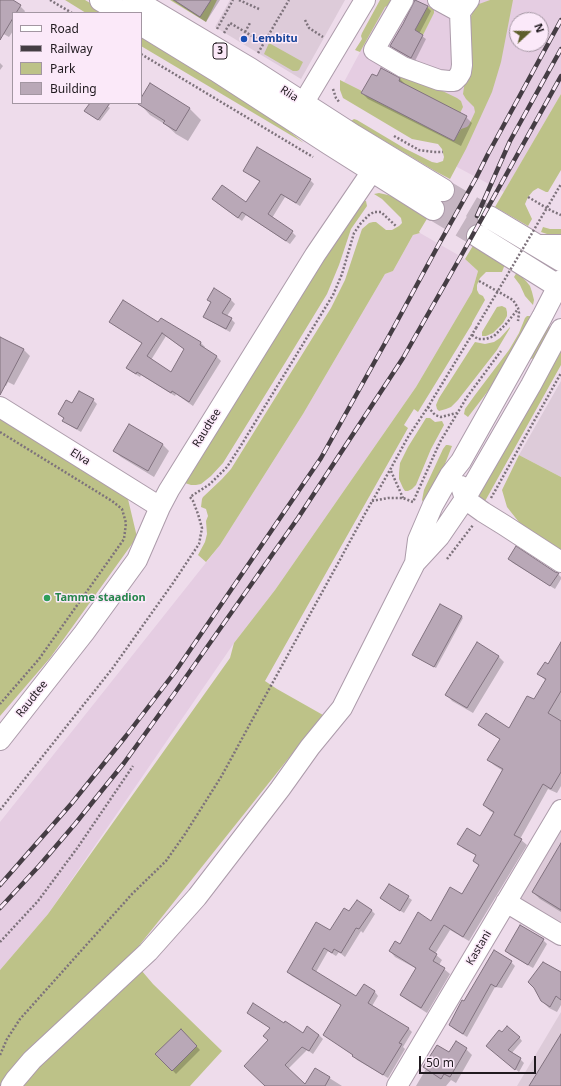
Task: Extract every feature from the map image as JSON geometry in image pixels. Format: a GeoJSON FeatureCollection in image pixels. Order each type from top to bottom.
{"type":"FeatureCollection","features":[{"type":"Feature","properties":{"kind":"highway"},"geometry":{"type":"LineString","coordinates":[[101,0],[121,12]]}},
{"type":"Feature","properties":{"kind":"highway","name":"Riia"},"geometry":{"type":"LineString","coordinates":[[134,0],[250,69],[299,112],[372,171],[437,195],[354,136],[299,112],[216,70],[142,25]]}},
{"type":"Feature","properties":{"kind":"highway"},"geometry":{"type":"LineString","coordinates":[[488,217],[561,261]]}},
{"type":"Feature","properties":{"kind":"highway"},"geometry":{"type":"LineString","coordinates":[[483,239],[560,285]]}},
{"type":"Feature","properties":{"kind":"street"},"geometry":{"type":"LineString","coordinates":[[299,112],[365,0]]}},
{"type":"Feature","properties":{"kind":"street"},"geometry":{"type":"LineString","coordinates":[[403,0],[374,50],[403,66],[438,80],[454,81],[461,72],[465,6],[438,0]]}},
{"type":"Feature","properties":{"kind":"street","name":"Raudtee"},"geometry":{"type":"LineString","coordinates":[[0,740],[84,633],[136,560],[160,507],[172,486],[315,255],[372,171]]}},
{"type":"Feature","properties":{"kind":"street"},"geometry":{"type":"LineString","coordinates":[[415,563],[418,540],[433,505],[450,475],[461,461],[560,285],[551,270],[511,245],[483,239]]}},
{"type":"Feature","properties":{"kind":"street"},"geometry":{"type":"LineString","coordinates":[[535,245],[561,245]]}},
{"type":"Feature","properties":{"kind":"street"},"geometry":{"type":"LineString","coordinates":[[524,264],[538,282],[542,292],[544,311]]}},
{"type":"Feature","properties":{"kind":"street"},"geometry":{"type":"LineString","coordinates":[[11,1086],[32,1060],[148,952],[197,897],[280,789],[310,747],[342,708],[415,563],[439,537],[465,499],[524,398],[561,329]]}},
{"type":"Feature","properties":{"kind":"street","name":"Elva"},"geometry":{"type":"LineString","coordinates":[[0,407],[160,507]]}},
{"type":"Feature","properties":{"kind":"street"},"geometry":{"type":"LineString","coordinates":[[461,461],[459,480],[465,499],[561,562]]}},
{"type":"Feature","properties":{"kind":"street","name":"Kastani"},"geometry":{"type":"LineString","coordinates":[[397,1086],[561,810]]}},
{"type":"Feature","properties":{"kind":"street"},"geometry":{"type":"LineString","coordinates":[[506,902],[561,935]]}},
{"type":"Feature","properties":{"kind":"path"},"geometry":{"type":"LineString","coordinates":[[50,0],[70,12]]}},
{"type":"Feature","properties":{"kind":"path"},"geometry":{"type":"LineString","coordinates":[[216,31],[233,0]]}},
{"type":"Feature","properties":{"kind":"path"},"geometry":{"type":"LineString","coordinates":[[239,0],[259,9]]}},
{"type":"Feature","properties":{"kind":"path"},"geometry":{"type":"LineString","coordinates":[[257,54],[289,0]]}},
{"type":"Feature","properties":{"kind":"path"},"geometry":{"type":"LineString","coordinates":[[305,20],[309,28],[323,37]]}},
{"type":"Feature","properties":{"kind":"path"},"geometry":{"type":"LineString","coordinates":[[223,34],[230,23],[264,44]]}},
{"type":"Feature","properties":{"kind":"path"},"geometry":{"type":"LineString","coordinates":[[245,32],[250,23]]}},
{"type":"Feature","properties":{"kind":"path"},"geometry":{"type":"LineString","coordinates":[[142,55],[313,157]]}},
{"type":"Feature","properties":{"kind":"path"},"geometry":{"type":"LineString","coordinates":[[333,84],[336,98],[345,107]]}},
{"type":"Feature","properties":{"kind":"path"},"geometry":{"type":"LineString","coordinates":[[392,135],[420,150],[443,152]]}},
{"type":"Feature","properties":{"kind":"path"},"geometry":{"type":"LineString","coordinates":[[0,1055],[7,1039],[20,1019],[132,894],[166,861],[185,834],[221,777],[408,438],[472,335],[561,184]]}},
{"type":"Feature","properties":{"kind":"path"},"geometry":{"type":"LineString","coordinates":[[528,197],[561,215]]}},
{"type":"Feature","properties":{"kind":"path"},"geometry":{"type":"LineString","coordinates":[[0,810],[112,669],[174,583],[199,544],[202,528],[193,501],[190,497],[210,484],[227,467],[240,447],[333,295],[342,274],[354,232],[369,215],[374,212],[381,212],[397,227]]}},
{"type":"Feature","properties":{"kind":"path"},"geometry":{"type":"LineString","coordinates":[[479,281],[513,300],[518,308],[519,318],[517,324]]}},
{"type":"Feature","properties":{"kind":"path"},"geometry":{"type":"LineString","coordinates":[[472,335],[478,339],[486,339],[494,336],[506,324],[518,308]]}},
{"type":"Feature","properties":{"kind":"path"},"geometry":{"type":"LineString","coordinates":[[372,501],[388,498],[403,498],[413,502],[440,442],[468,397],[505,346]]}},
{"type":"Feature","properties":{"kind":"path"},"geometry":{"type":"LineString","coordinates":[[447,559],[483,512],[561,373]]}},
{"type":"Feature","properties":{"kind":"path"},"geometry":{"type":"LineString","coordinates":[[428,407],[435,415],[441,417],[458,413]]}},
{"type":"Feature","properties":{"kind":"path"},"geometry":{"type":"LineString","coordinates":[[0,432],[112,501],[122,510],[126,523],[124,539],[39,659],[0,704]]}},
{"type":"Feature","properties":{"kind":"path"},"geometry":{"type":"LineString","coordinates":[[390,470],[403,498]]}},
{"type":"Feature","properties":{"kind":"path"},"geometry":{"type":"LineString","coordinates":[[0,942],[38,901],[78,847],[133,766]]}},
{"type":"Feature","properties":{"kind":"shaded area"},"geometry":{"type":"Polygon","coordinates":[[[230,0],[345,0],[301,79],[215,27],[230,0]]]}},
{"type":"Feature","properties":{"kind":"shaded area"},"geometry":{"type":"Polygon","coordinates":[[[388,0],[561,0],[561,94],[504,192],[457,167],[455,154],[362,91],[344,82],[388,0]]]}},
{"type":"Feature","properties":{"kind":"shaded area"},"geometry":{"type":"Polygon","coordinates":[[[420,233],[465,259],[478,271],[472,292],[416,387],[275,590],[234,643],[48,914],[0,970],[0,822],[220,545],[303,414],[385,274],[393,271],[413,235],[420,233]]]}},
{"type":"Feature","properties":{"kind":"shaded area"},"geometry":{"type":"Polygon","coordinates":[[[561,381],[561,477],[519,455],[561,381]]]}},
{"type":"Feature","properties":{"kind":"shaded area"},"geometry":{"type":"Polygon","coordinates":[[[561,824],[561,942],[506,910],[561,824]]]}},
{"type":"Feature","properties":{"kind":"shaded area"},"geometry":{"type":"Polygon","coordinates":[[[561,1012],[561,1086],[517,1086],[561,1012]]]}},
{"type":"Feature","properties":{"kind":"green space"},"geometry":{"type":"Polygon","coordinates":[[[65,0],[85,0],[105,12],[84,12],[65,0]]]}},
{"type":"Feature","properties":{"kind":"green space"},"geometry":{"type":"Polygon","coordinates":[[[170,0],[217,0],[206,22],[170,0]]]}},
{"type":"Feature","properties":{"kind":"green space"},"geometry":{"type":"Polygon","coordinates":[[[380,0],[393,0],[391,4],[385,7],[360,52],[355,50],[362,39],[362,33],[380,0]]]}},
{"type":"Feature","properties":{"kind":"green space"},"geometry":{"type":"Polygon","coordinates":[[[490,0],[513,0],[511,12],[509,12],[509,21],[501,62],[492,92],[466,149],[450,179],[351,121],[354,119],[357,120],[404,148],[432,162],[437,163],[443,161],[444,157],[442,149],[438,144],[412,139],[343,98],[340,90],[340,80],[362,91],[361,93],[454,141],[461,129],[469,125],[475,112],[474,107],[463,94],[467,30],[473,10],[479,4],[490,0]]]}},
{"type":"Feature","properties":{"kind":"green space"},"geometry":{"type":"Polygon","coordinates":[[[428,6],[434,10],[434,13],[423,35],[415,30],[428,6]]]}},
{"type":"Feature","properties":{"kind":"green space"},"geometry":{"type":"Polygon","coordinates":[[[142,34],[241,93],[304,143],[142,47],[142,34]]]}},
{"type":"Feature","properties":{"kind":"green space"},"geometry":{"type":"Polygon","coordinates":[[[269,43],[303,62],[299,70],[293,71],[264,54],[269,43]]]}},
{"type":"Feature","properties":{"kind":"green space"},"geometry":{"type":"Polygon","coordinates":[[[403,72],[457,98],[461,101],[463,107],[460,113],[398,81],[403,72]]]}},
{"type":"Feature","properties":{"kind":"green space"},"geometry":{"type":"Polygon","coordinates":[[[561,94],[561,170],[548,192],[538,188],[528,197],[525,204],[532,219],[528,226],[495,207],[561,94]]]}},
{"type":"Feature","properties":{"kind":"green space"},"geometry":{"type":"Polygon","coordinates":[[[379,193],[393,197],[428,217],[419,232],[420,233],[413,235],[393,271],[385,274],[303,414],[220,545],[206,562],[198,555],[205,542],[207,534],[206,521],[208,516],[206,509],[201,507],[203,497],[231,469],[331,308],[345,280],[362,229],[369,223],[376,222],[386,230],[392,230],[402,223],[401,218],[382,199],[374,194],[379,193]]]}},
{"type":"Feature","properties":{"kind":"green space"},"geometry":{"type":"Polygon","coordinates":[[[365,201],[367,206],[351,229],[339,265],[327,294],[223,463],[201,484],[191,485],[185,483],[317,269],[365,201]]]}},
{"type":"Feature","properties":{"kind":"green space"},"geometry":{"type":"Polygon","coordinates":[[[543,227],[550,229],[561,229],[561,237],[541,232],[543,227]]]}},
{"type":"Feature","properties":{"kind":"green space"},"geometry":{"type":"Polygon","coordinates":[[[474,244],[505,264],[502,272],[486,272],[480,278],[477,285],[477,290],[485,300],[418,412],[414,409],[404,425],[408,428],[265,681],[323,715],[130,957],[153,984],[222,1051],[190,1086],[0,1086],[0,970],[48,914],[230,658],[234,643],[275,590],[416,387],[472,292],[478,271],[465,259],[474,244]]]}},
{"type":"Feature","properties":{"kind":"green space"},"geometry":{"type":"Polygon","coordinates":[[[517,272],[530,286],[534,300],[533,305],[525,296],[514,277],[517,272]]]}},
{"type":"Feature","properties":{"kind":"green space"},"geometry":{"type":"Polygon","coordinates":[[[502,306],[506,308],[507,312],[507,316],[503,323],[493,333],[482,336],[482,332],[497,307],[502,306]]]}},
{"type":"Feature","properties":{"kind":"green space"},"geometry":{"type":"Polygon","coordinates":[[[527,316],[531,316],[495,382],[468,417],[464,414],[465,409],[509,350],[527,316]]]}},
{"type":"Feature","properties":{"kind":"green space"},"geometry":{"type":"Polygon","coordinates":[[[545,324],[552,328],[534,358],[531,359],[530,357],[545,324]]]}},
{"type":"Feature","properties":{"kind":"green space"},"geometry":{"type":"Polygon","coordinates":[[[510,327],[497,350],[458,400],[451,407],[439,411],[436,405],[439,398],[475,342],[485,344],[494,342],[510,327]]]}},
{"type":"Feature","properties":{"kind":"green space"},"geometry":{"type":"Polygon","coordinates":[[[561,347],[561,365],[484,503],[477,496],[561,347]]]}},
{"type":"Feature","properties":{"kind":"green space","name":"Tamme staadion"},"geometry":{"type":"Polygon","coordinates":[[[0,418],[127,495],[137,537],[50,658],[0,716],[0,418]]]}},
{"type":"Feature","properties":{"kind":"green space"},"geometry":{"type":"Polygon","coordinates":[[[426,418],[430,418],[435,422],[442,421],[444,425],[431,449],[416,485],[412,489],[405,491],[399,479],[400,463],[426,418]]]}},
{"type":"Feature","properties":{"kind":"green space"},"geometry":{"type":"Polygon","coordinates":[[[446,445],[452,446],[443,469],[424,504],[422,500],[424,490],[446,445]]]}},
{"type":"Feature","properties":{"kind":"green space"},"geometry":{"type":"Polygon","coordinates":[[[519,455],[561,477],[561,551],[522,526],[507,507],[502,490],[519,455]]]}},
{"type":"Feature","properties":{"kind":"building"},"geometry":{"type":"Polygon","coordinates":[[[0,0],[13,0],[21,5],[17,12],[12,12],[12,20],[0,40],[0,0]]]}},
{"type":"Feature","properties":{"kind":"building"},"geometry":{"type":"Polygon","coordinates":[[[174,0],[211,0],[200,17],[174,0]]]}},
{"type":"Feature","properties":{"kind":"building"},"geometry":{"type":"Polygon","coordinates":[[[415,0],[428,6],[415,30],[423,35],[411,58],[390,46],[415,0]]]}},
{"type":"Feature","properties":{"kind":"building"},"geometry":{"type":"Polygon","coordinates":[[[381,68],[400,78],[399,81],[467,116],[454,141],[361,93],[372,74],[377,76],[381,68]]]}},
{"type":"Feature","properties":{"kind":"building"},"geometry":{"type":"Polygon","coordinates":[[[150,83],[190,108],[176,131],[163,123],[165,121],[138,104],[142,104],[142,96],[150,83]]]}},
{"type":"Feature","properties":{"kind":"building"},"geometry":{"type":"Polygon","coordinates":[[[89,104],[109,104],[98,120],[84,111],[89,104]]]}},
{"type":"Feature","properties":{"kind":"building"},"geometry":{"type":"Polygon","coordinates":[[[257,147],[311,179],[296,203],[281,194],[268,214],[293,231],[286,241],[242,212],[238,218],[212,199],[222,185],[246,202],[260,181],[243,171],[257,147]]]}},
{"type":"Feature","properties":{"kind":"building"},"geometry":{"type":"Polygon","coordinates":[[[214,288],[231,299],[222,313],[232,318],[226,329],[203,317],[211,302],[207,300],[214,288]]]}},
{"type":"Feature","properties":{"kind":"building"},"geometry":{"type":"Polygon","coordinates":[[[123,300],[158,322],[161,318],[201,342],[200,345],[217,356],[189,402],[137,372],[136,374],[126,368],[142,343],[109,322],[123,300]],[[162,333],[147,356],[171,372],[184,349],[162,333]]]}},
{"type":"Feature","properties":{"kind":"building"},"geometry":{"type":"Polygon","coordinates":[[[0,337],[24,349],[0,395],[0,337]]]}},
{"type":"Feature","properties":{"kind":"building"},"geometry":{"type":"Polygon","coordinates":[[[79,391],[94,399],[77,429],[62,421],[64,418],[58,414],[66,400],[72,403],[79,391]]]}},
{"type":"Feature","properties":{"kind":"building"},"geometry":{"type":"Polygon","coordinates":[[[129,424],[163,444],[148,471],[113,451],[129,424]]]}},
{"type":"Feature","properties":{"kind":"building"},"geometry":{"type":"Polygon","coordinates":[[[516,546],[555,572],[559,573],[550,586],[508,559],[516,546]]]}},
{"type":"Feature","properties":{"kind":"building"},"geometry":{"type":"Polygon","coordinates":[[[440,604],[462,616],[434,667],[412,655],[440,604]]]}},
{"type":"Feature","properties":{"kind":"building"},"geometry":{"type":"Polygon","coordinates":[[[477,642],[499,656],[467,708],[445,695],[477,642]]]}},
{"type":"Feature","properties":{"kind":"building"},"geometry":{"type":"Polygon","coordinates":[[[561,642],[561,691],[548,713],[561,721],[561,772],[551,789],[543,784],[514,835],[522,839],[463,937],[444,925],[429,949],[437,954],[433,961],[445,968],[421,1008],[400,995],[416,968],[389,951],[395,941],[400,944],[418,912],[431,921],[450,887],[462,894],[479,865],[473,861],[476,855],[457,844],[467,828],[480,836],[494,812],[483,805],[503,769],[487,760],[500,739],[478,725],[486,713],[509,728],[527,696],[534,699],[546,679],[537,674],[545,662],[548,664],[561,642]]]}},
{"type":"Feature","properties":{"kind":"building"},"geometry":{"type":"Polygon","coordinates":[[[561,843],[561,910],[532,892],[561,843]]]}},
{"type":"Feature","properties":{"kind":"building"},"geometry":{"type":"Polygon","coordinates":[[[389,884],[409,896],[400,911],[380,898],[389,884]]]}},
{"type":"Feature","properties":{"kind":"building"},"geometry":{"type":"Polygon","coordinates":[[[357,900],[372,910],[359,929],[356,928],[341,953],[334,949],[332,953],[324,948],[312,969],[356,996],[364,984],[375,991],[368,1003],[409,1028],[399,1043],[402,1044],[383,1075],[352,1056],[353,1055],[323,1035],[341,1005],[287,972],[316,922],[330,930],[344,908],[349,911],[357,900]]]}},
{"type":"Feature","properties":{"kind":"building"},"geometry":{"type":"Polygon","coordinates":[[[520,925],[544,939],[528,965],[505,951],[520,925]]]}},
{"type":"Feature","properties":{"kind":"building"},"geometry":{"type":"Polygon","coordinates":[[[494,950],[512,961],[496,987],[491,984],[463,1034],[449,1025],[462,1000],[464,1001],[494,950]]]}},
{"type":"Feature","properties":{"kind":"building"},"geometry":{"type":"Polygon","coordinates":[[[543,962],[561,972],[561,1000],[556,996],[550,1007],[541,1001],[534,988],[528,982],[543,962]]]}},
{"type":"Feature","properties":{"kind":"building"},"geometry":{"type":"Polygon","coordinates":[[[253,1003],[284,1023],[285,1021],[303,1033],[307,1026],[319,1035],[309,1051],[302,1047],[285,1065],[305,1084],[315,1068],[330,1077],[325,1086],[265,1086],[244,1066],[268,1040],[263,1036],[270,1028],[247,1013],[253,1003]]]}},
{"type":"Feature","properties":{"kind":"building"},"geometry":{"type":"Polygon","coordinates":[[[507,1026],[520,1037],[508,1050],[521,1058],[515,1070],[486,1046],[499,1030],[502,1032],[507,1026]]]}},
{"type":"Feature","properties":{"kind":"building"},"geometry":{"type":"Polygon","coordinates":[[[181,1029],[197,1046],[172,1071],[155,1054],[181,1029]]]}},
{"type":"Feature","properties":{"kind":"building"},"geometry":{"type":"Polygon","coordinates":[[[561,1034],[561,1086],[529,1086],[561,1034]]]}},
{"type":"Feature","properties":{"kind":"building"},"geometry":{"type":"Polygon","coordinates":[[[456,1041],[467,1048],[450,1077],[444,1074],[441,1079],[423,1067],[437,1045],[449,1052],[456,1041]]]}},
{"type":"Feature","properties":{"kind":"tunnel"},"geometry":{"type":"LineString","coordinates":[[443,190],[489,217]]}},
{"type":"Feature","properties":{"kind":"tunnel"},"geometry":{"type":"LineString","coordinates":[[433,209],[478,236]]}},
{"type":"Feature","properties":{"kind":"railway"},"geometry":{"type":"LineString","coordinates":[[0,885],[72,803],[175,672],[321,458],[476,178],[561,20]]}},
{"type":"Feature","properties":{"kind":"railway"},"geometry":{"type":"LineString","coordinates":[[477,216],[510,141],[561,49]]}},
{"type":"Feature","properties":{"kind":"railway"},"geometry":{"type":"LineString","coordinates":[[0,908],[75,824],[124,763],[298,518],[403,358],[561,76]]}},
{"type":"Feature","properties":{"kind":"place","name":"Lembitu"},"geometry":{"type":"Point","coordinates":[244,39]}},
{"type":"Feature","properties":{"kind":"place","name":"Tamme staadion"},"geometry":{"type":"Point","coordinates":[47,598]}}]}
